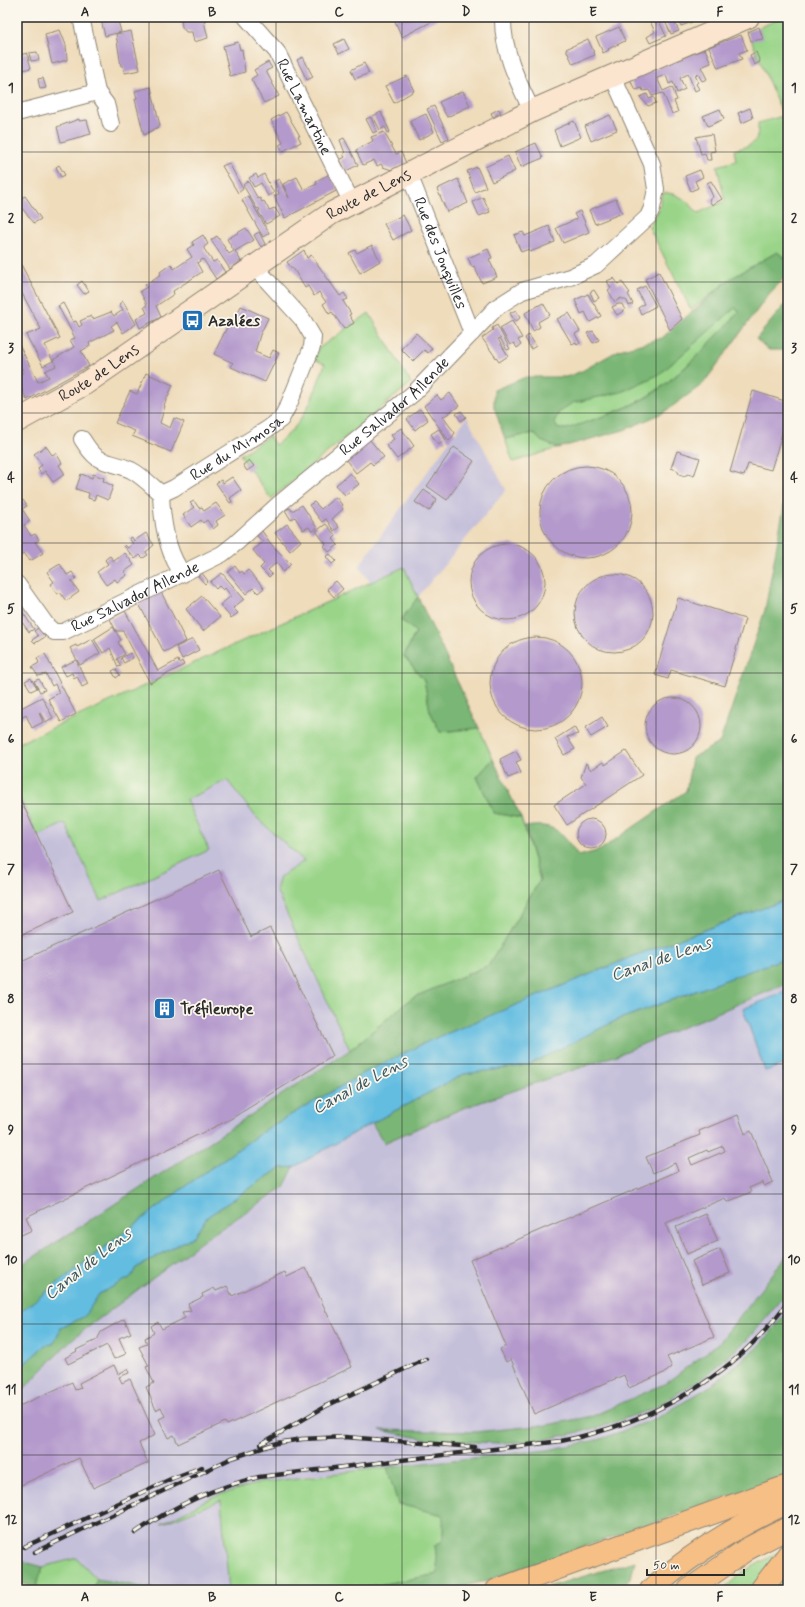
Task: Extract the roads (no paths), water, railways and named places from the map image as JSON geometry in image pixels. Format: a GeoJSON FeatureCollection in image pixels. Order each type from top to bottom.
{"type":"FeatureCollection","features":[{"type":"Feature","properties":{"kind":"highway"},"geometry":{"type":"LineString","coordinates":[[496,1590],[788,1486]]}},
{"type":"Feature","properties":{"kind":"highway"},"geometry":{"type":"LineString","coordinates":[[651,1590],[696,1553],[735,1529],[788,1502]]}},
{"type":"Feature","properties":{"kind":"highway"},"geometry":{"type":"LineString","coordinates":[[689,1590],[747,1549],[788,1528]]}},
{"type":"Feature","properties":{"kind":"highway"},"geometry":{"type":"LineString","coordinates":[[761,1590],[788,1555]]}},
{"type":"Feature","properties":{"kind":"street"},"geometry":{"type":"LineString","coordinates":[[81,17],[98,92],[106,104],[111,124]]}},
{"type":"Feature","properties":{"kind":"street","name":"Rue Lamartine"},"geometry":{"type":"LineString","coordinates":[[246,17],[277,52],[352,203]]}},
{"type":"Feature","properties":{"kind":"street"},"geometry":{"type":"LineString","coordinates":[[503,17],[505,42],[514,71],[532,111]]}},
{"type":"Feature","properties":{"kind":"street","name":"Route de Lens"},"geometry":{"type":"LineString","coordinates":[[17,421],[86,383],[332,213],[532,111],[748,17]]}},
{"type":"Feature","properties":{"kind":"street","name":"Rue Salvador Allende"},"geometry":{"type":"LineString","coordinates":[[17,584],[47,626],[54,632],[63,632],[222,554],[279,504],[415,392],[497,307],[511,298],[532,288],[570,277],[596,265],[648,217],[652,208],[656,189],[652,164],[612,75]]}},
{"type":"Feature","properties":{"kind":"street"},"geometry":{"type":"LineString","coordinates":[[17,113],[98,92]]}},
{"type":"Feature","properties":{"kind":"street","name":"Rue des Jonquilles"},"geometry":{"type":"LineString","coordinates":[[409,174],[472,333]]}},
{"type":"Feature","properties":{"kind":"street","name":"Rue du Mimosa"},"geometry":{"type":"LineString","coordinates":[[161,494],[174,488],[269,428],[281,419],[289,404],[312,347],[312,337],[303,320],[254,266]]}},
{"type":"Feature","properties":{"kind":"street"},"geometry":{"type":"LineString","coordinates":[[82,439],[91,454],[98,460],[132,470],[161,494],[162,516],[172,554],[183,574]]}},
{"type":"Feature","properties":{"kind":"water","name":"Canal de Lens"},"geometry":{"type":"Polygon","coordinates":[[[788,899],[788,957],[617,1020],[528,1065],[464,1074],[294,1167],[280,1168],[207,1217],[194,1236],[136,1268],[131,1277],[99,1294],[85,1316],[61,1328],[53,1344],[45,1345],[17,1371],[17,1314],[187,1185],[268,1128],[366,1072],[429,1041],[634,956],[788,899]]]}},
{"type":"Feature","properties":{"kind":"water"},"geometry":{"type":"Polygon","coordinates":[[[788,991],[788,1063],[765,1071],[743,1009],[788,991]]]}},
{"type":"Feature","properties":{"kind":"railway"},"geometry":{"type":"LineString","coordinates":[[135,1533],[164,1514],[194,1499],[242,1481],[259,1477],[561,1441],[594,1433],[627,1422],[658,1409],[688,1393],[716,1375],[742,1353],[766,1329],[788,1302]]}},
{"type":"Feature","properties":{"kind":"railway"},"geometry":{"type":"LineString","coordinates":[[261,1444],[326,1406],[426,1359]]}},
{"type":"Feature","properties":{"kind":"railway"},"geometry":{"type":"LineString","coordinates":[[35,1552],[232,1458],[277,1443],[302,1439],[345,1437],[475,1447]]}},
{"type":"Feature","properties":{"kind":"railway"},"geometry":{"type":"LineString","coordinates":[[24,1547],[173,1478],[202,1467]]}},
{"type":"Feature","properties":{"kind":"place","name":"Azalées"},"geometry":{"type":"Point","coordinates":[193,321]}},
{"type":"Feature","properties":{"kind":"place","name":"Tréfileurope"},"geometry":{"type":"Point","coordinates":[164,1009]}}]}
